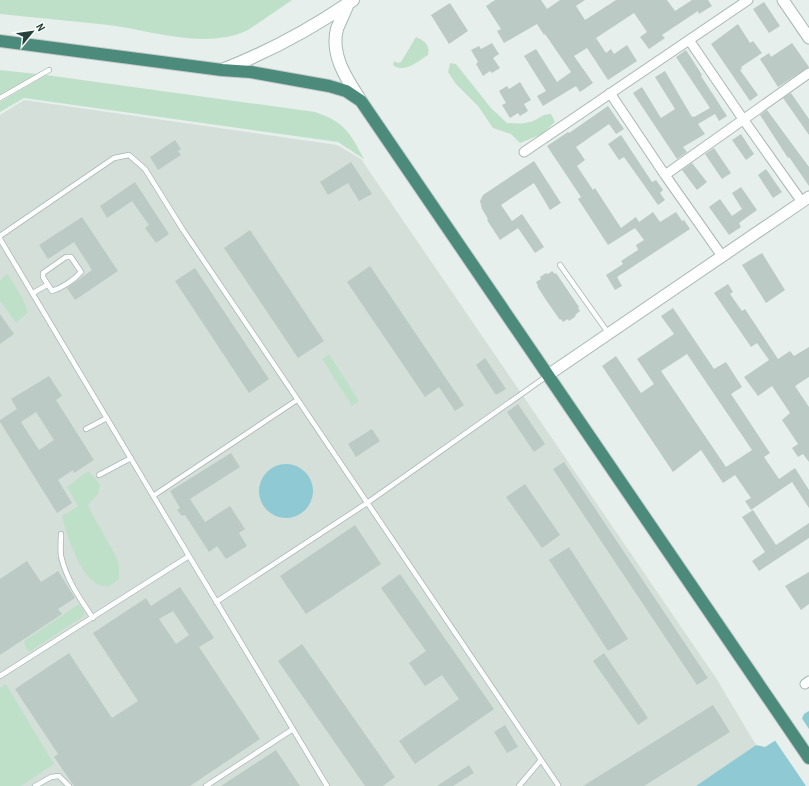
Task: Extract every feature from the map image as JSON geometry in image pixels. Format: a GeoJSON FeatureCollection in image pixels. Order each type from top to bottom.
{"type":"FeatureCollection","features":[{"type":"Feature","properties":{"kind":"highway"},"geometry":{"type":"LineString","coordinates":[[0,41],[222,70],[251,72],[329,86],[346,91],[361,101],[809,758]]}},
{"type":"Feature","properties":{"kind":"main road"},"geometry":{"type":"LineString","coordinates":[[222,70],[248,60],[294,37],[351,2]]}},
{"type":"Feature","properties":{"kind":"main road"},"geometry":{"type":"LineString","coordinates":[[351,2],[337,30],[337,55],[341,69],[361,101]]}},
{"type":"Feature","properties":{"kind":"street"},"geometry":{"type":"LineString","coordinates":[[524,152],[748,0]]}},
{"type":"Feature","properties":{"kind":"street"},"geometry":{"type":"LineString","coordinates":[[783,0],[809,38]]}},
{"type":"Feature","properties":{"kind":"street"},"geometry":{"type":"LineString","coordinates":[[548,375],[806,199],[743,119],[689,40]]}},
{"type":"Feature","properties":{"kind":"street"},"geometry":{"type":"LineString","coordinates":[[665,175],[809,73]]}},
{"type":"Feature","properties":{"kind":"street"},"geometry":{"type":"LineString","coordinates":[[610,93],[722,256]]}},
{"type":"Feature","properties":{"kind":"lane"},"geometry":{"type":"LineString","coordinates":[[0,98],[49,70]]}},
{"type":"Feature","properties":{"kind":"lane"},"geometry":{"type":"LineString","coordinates":[[327,786],[0,238],[114,158],[129,155],[145,169],[183,230],[558,785]]}},
{"type":"Feature","properties":{"kind":"lane"},"geometry":{"type":"LineString","coordinates":[[71,256],[81,272],[58,289],[52,291],[47,285],[43,278],[43,273],[66,257],[71,256]]}},
{"type":"Feature","properties":{"kind":"lane"},"geometry":{"type":"LineString","coordinates":[[560,265],[609,334]]}},
{"type":"Feature","properties":{"kind":"lane"},"geometry":{"type":"LineString","coordinates":[[33,293],[47,285]]}},
{"type":"Feature","properties":{"kind":"lane"},"geometry":{"type":"LineString","coordinates":[[216,602],[367,503],[548,375]]}},
{"type":"Feature","properties":{"kind":"lane"},"geometry":{"type":"LineString","coordinates":[[153,496],[297,400]]}},
{"type":"Feature","properties":{"kind":"lane"},"geometry":{"type":"LineString","coordinates":[[86,429],[107,418]]}},
{"type":"Feature","properties":{"kind":"lane"},"geometry":{"type":"LineString","coordinates":[[99,474],[131,458]]}},
{"type":"Feature","properties":{"kind":"lane"},"geometry":{"type":"LineString","coordinates":[[61,534],[61,554],[66,573],[80,599],[93,618]]}},
{"type":"Feature","properties":{"kind":"lane"},"geometry":{"type":"LineString","coordinates":[[0,676],[189,556]]}},
{"type":"Feature","properties":{"kind":"lane"},"geometry":{"type":"LineString","coordinates":[[206,786],[293,729]]}},
{"type":"Feature","properties":{"kind":"lane"},"geometry":{"type":"LineString","coordinates":[[519,786],[541,760]]}},
{"type":"Feature","properties":{"kind":"lane"},"geometry":{"type":"LineString","coordinates":[[35,786],[51,777],[59,776],[69,786]]}},
{"type":"Feature","properties":{"kind":"shaded area"},"geometry":{"type":"Polygon","coordinates":[[[24,100],[337,145],[361,159],[716,678],[756,745],[697,786],[0,786],[0,115],[24,100]]]}},
{"type":"Feature","properties":{"kind":"green space"},"geometry":{"type":"Polygon","coordinates":[[[0,0],[292,0],[248,30],[232,36],[197,39],[109,25],[0,14],[0,0]]]}},
{"type":"Feature","properties":{"kind":"green space"},"geometry":{"type":"Polygon","coordinates":[[[416,37],[426,44],[428,55],[411,66],[402,68],[393,65],[394,61],[398,63],[401,62],[416,37]]]}},
{"type":"Feature","properties":{"kind":"green space"},"geometry":{"type":"Polygon","coordinates":[[[450,63],[456,64],[491,108],[507,123],[527,123],[536,120],[541,116],[551,114],[555,122],[542,134],[520,143],[511,134],[493,128],[478,106],[456,84],[448,72],[450,63]]]}},
{"type":"Feature","properties":{"kind":"green space"},"geometry":{"type":"Polygon","coordinates":[[[0,70],[37,74],[0,94],[0,70]]]}},
{"type":"Feature","properties":{"kind":"green space"},"geometry":{"type":"Polygon","coordinates":[[[46,75],[315,112],[340,124],[355,142],[364,159],[338,142],[24,98],[0,112],[0,102],[46,75]]]}},
{"type":"Feature","properties":{"kind":"green space"},"geometry":{"type":"Polygon","coordinates":[[[7,273],[22,297],[28,312],[16,323],[0,301],[0,281],[7,273]]]}},
{"type":"Feature","properties":{"kind":"green space"},"geometry":{"type":"Polygon","coordinates":[[[329,354],[359,401],[352,406],[322,359],[329,354]]]}},
{"type":"Feature","properties":{"kind":"green space"},"geometry":{"type":"Polygon","coordinates":[[[88,471],[100,485],[98,494],[88,505],[119,563],[119,579],[109,586],[100,585],[91,579],[84,570],[77,559],[67,535],[62,516],[78,506],[67,487],[88,471]]]}},
{"type":"Feature","properties":{"kind":"green space"},"geometry":{"type":"Polygon","coordinates":[[[79,604],[84,611],[84,615],[81,618],[29,652],[24,641],[79,604]]]}},
{"type":"Feature","properties":{"kind":"green space"},"geometry":{"type":"Polygon","coordinates":[[[6,684],[54,764],[21,786],[0,786],[0,688],[6,684]]]}},
{"type":"Feature","properties":{"kind":"water"},"geometry":{"type":"Polygon","coordinates":[[[281,464],[291,464],[301,468],[309,476],[313,486],[313,496],[309,506],[301,514],[291,518],[281,518],[271,514],[263,506],[259,496],[259,486],[263,476],[271,468],[281,464]]]}},
{"type":"Feature","properties":{"kind":"water"},"geometry":{"type":"Polygon","coordinates":[[[809,711],[809,786],[696,786],[756,745],[765,747],[784,735],[799,725],[804,714],[809,711]]]}},
{"type":"Feature","properties":{"kind":"pier"},"geometry":{"type":"Polygon","coordinates":[[[801,717],[809,729],[809,786],[806,786],[774,739],[797,724],[801,717]]]}},
{"type":"Feature","properties":{"kind":"building"},"geometry":{"type":"Polygon","coordinates":[[[495,0],[541,0],[547,9],[560,0],[585,0],[576,6],[585,20],[616,0],[667,0],[675,11],[692,0],[708,0],[712,6],[699,14],[698,11],[662,35],[665,38],[649,49],[640,37],[647,32],[634,13],[596,38],[606,53],[611,49],[614,54],[627,45],[637,61],[608,80],[587,48],[574,56],[593,83],[580,92],[576,86],[543,106],[537,96],[546,91],[524,56],[536,49],[557,82],[571,72],[537,24],[504,43],[497,31],[501,29],[486,6],[495,0]]]}},
{"type":"Feature","properties":{"kind":"building"},"geometry":{"type":"Polygon","coordinates":[[[764,2],[780,26],[769,33],[753,9],[764,2]]]}},
{"type":"Feature","properties":{"kind":"building"},"geometry":{"type":"Polygon","coordinates":[[[450,3],[468,31],[449,44],[431,15],[450,3]]]}},
{"type":"Feature","properties":{"kind":"building"},"geometry":{"type":"Polygon","coordinates":[[[738,24],[750,43],[753,41],[762,53],[741,67],[742,69],[740,70],[758,95],[750,101],[711,44],[738,24]]]}},
{"type":"Feature","properties":{"kind":"building"},"geometry":{"type":"Polygon","coordinates":[[[492,43],[499,54],[493,58],[500,68],[492,73],[490,71],[483,76],[476,64],[478,62],[471,50],[479,46],[481,49],[492,43]]]}},
{"type":"Feature","properties":{"kind":"building"},"geometry":{"type":"Polygon","coordinates":[[[792,43],[809,67],[778,87],[760,59],[769,53],[771,57],[792,43]]]}},
{"type":"Feature","properties":{"kind":"building"},"geometry":{"type":"Polygon","coordinates":[[[686,50],[727,116],[719,121],[715,114],[698,124],[705,134],[683,147],[687,152],[677,159],[633,93],[642,87],[661,118],[675,109],[655,77],[665,71],[692,117],[710,108],[676,57],[686,50]]]}},
{"type":"Feature","properties":{"kind":"building"},"geometry":{"type":"Polygon","coordinates":[[[520,82],[531,100],[524,104],[528,111],[520,116],[518,113],[510,118],[502,105],[506,103],[499,91],[507,86],[509,89],[520,82]]]}},
{"type":"Feature","properties":{"kind":"building"},"geometry":{"type":"Polygon","coordinates":[[[791,93],[809,119],[809,135],[783,98],[791,93]]]}},
{"type":"Feature","properties":{"kind":"building"},"geometry":{"type":"Polygon","coordinates":[[[608,106],[624,129],[616,134],[609,124],[576,147],[585,160],[577,166],[593,190],[595,188],[621,228],[636,217],[639,222],[653,212],[660,222],[676,212],[690,229],[617,277],[622,286],[615,290],[606,275],[623,264],[621,261],[638,250],[636,245],[644,240],[635,228],[608,245],[578,199],[581,197],[547,146],[608,106]]]}},
{"type":"Feature","properties":{"kind":"building"},"geometry":{"type":"Polygon","coordinates":[[[767,110],[809,167],[809,186],[789,157],[788,158],[760,115],[767,110]]]}},
{"type":"Feature","properties":{"kind":"building"},"geometry":{"type":"Polygon","coordinates":[[[741,134],[754,154],[746,160],[732,140],[741,134]]]}},
{"type":"Feature","properties":{"kind":"building"},"geometry":{"type":"Polygon","coordinates":[[[621,135],[652,182],[656,180],[663,190],[660,193],[665,200],[658,205],[624,157],[619,160],[608,144],[621,135]]]}},
{"type":"Feature","properties":{"kind":"building"},"geometry":{"type":"Polygon","coordinates":[[[175,140],[181,149],[178,151],[181,155],[158,170],[150,157],[175,140]]]}},
{"type":"Feature","properties":{"kind":"building"},"geometry":{"type":"Polygon","coordinates":[[[714,148],[731,173],[722,179],[705,154],[714,148]]]}},
{"type":"Feature","properties":{"kind":"building"},"geometry":{"type":"Polygon","coordinates":[[[534,161],[561,203],[550,210],[534,183],[501,205],[512,221],[522,214],[544,247],[535,253],[518,228],[500,240],[487,220],[488,219],[482,209],[480,201],[483,195],[534,161]]]}},
{"type":"Feature","properties":{"kind":"building"},"geometry":{"type":"Polygon","coordinates":[[[351,162],[372,194],[359,201],[348,183],[328,195],[320,182],[351,162]]]}},
{"type":"Feature","properties":{"kind":"building"},"geometry":{"type":"Polygon","coordinates":[[[692,163],[707,182],[697,190],[682,170],[692,163]]]}},
{"type":"Feature","properties":{"kind":"building"},"geometry":{"type":"Polygon","coordinates":[[[766,169],[782,192],[773,198],[758,175],[766,169]]]}},
{"type":"Feature","properties":{"kind":"building"},"geometry":{"type":"Polygon","coordinates":[[[135,182],[169,234],[156,243],[145,228],[149,225],[132,201],[107,218],[100,206],[135,182]]]}},
{"type":"Feature","properties":{"kind":"building"},"geometry":{"type":"Polygon","coordinates":[[[741,187],[757,210],[739,223],[741,227],[729,235],[709,207],[720,199],[732,216],[742,209],[732,193],[741,187]]]}},
{"type":"Feature","properties":{"kind":"building"},"geometry":{"type":"Polygon","coordinates":[[[82,217],[118,271],[75,300],[67,288],[92,270],[74,242],[48,259],[39,245],[82,217]]]}},
{"type":"Feature","properties":{"kind":"building"},"geometry":{"type":"Polygon","coordinates":[[[250,230],[324,341],[298,358],[224,248],[250,230]]]}},
{"type":"Feature","properties":{"kind":"building"},"geometry":{"type":"Polygon","coordinates":[[[762,253],[785,290],[766,303],[742,265],[762,253]]]}},
{"type":"Feature","properties":{"kind":"building"},"geometry":{"type":"Polygon","coordinates":[[[370,266],[464,405],[455,411],[439,387],[425,397],[347,282],[370,266]]]}},
{"type":"Feature","properties":{"kind":"building"},"geometry":{"type":"Polygon","coordinates":[[[195,268],[269,379],[249,393],[175,281],[195,268]]]}},
{"type":"Feature","properties":{"kind":"building"},"geometry":{"type":"Polygon","coordinates":[[[552,271],[555,274],[556,273],[579,307],[578,308],[580,311],[569,321],[568,319],[563,322],[561,319],[560,320],[537,286],[536,282],[541,279],[540,277],[552,271]]]}},
{"type":"Feature","properties":{"kind":"building"},"geometry":{"type":"Polygon","coordinates":[[[728,284],[733,292],[730,294],[742,311],[745,309],[778,359],[790,351],[794,356],[809,347],[809,377],[795,386],[809,407],[809,462],[803,454],[798,457],[792,448],[798,444],[782,420],[790,413],[772,386],[758,396],[744,377],[769,360],[757,343],[751,347],[714,293],[728,284]]]}},
{"type":"Feature","properties":{"kind":"building"},"geometry":{"type":"Polygon","coordinates":[[[673,308],[714,369],[726,362],[742,387],[731,394],[770,453],[764,457],[779,479],[795,468],[809,490],[809,508],[792,482],[751,510],[745,501],[751,498],[735,475],[723,483],[701,450],[673,472],[602,366],[616,356],[641,393],[654,384],[637,359],[674,334],[661,316],[673,308]],[[687,354],[661,371],[726,467],[752,450],[687,354]]]}},
{"type":"Feature","properties":{"kind":"building"},"geometry":{"type":"Polygon","coordinates":[[[0,314],[14,334],[0,344],[0,314]]]}},
{"type":"Feature","properties":{"kind":"building"},"geometry":{"type":"Polygon","coordinates":[[[485,358],[506,389],[496,395],[476,365],[485,358]]]}},
{"type":"Feature","properties":{"kind":"building"},"geometry":{"type":"Polygon","coordinates":[[[49,376],[62,396],[56,400],[94,460],[74,473],[73,470],[58,480],[72,503],[57,513],[0,422],[0,420],[17,409],[11,399],[49,376]],[[36,412],[21,422],[39,450],[54,440],[36,412]]]}},
{"type":"Feature","properties":{"kind":"building"},"geometry":{"type":"Polygon","coordinates":[[[518,404],[545,444],[534,452],[507,412],[518,404]]]}},
{"type":"Feature","properties":{"kind":"building"},"geometry":{"type":"Polygon","coordinates":[[[372,429],[380,441],[356,457],[348,444],[372,429]]]}},
{"type":"Feature","properties":{"kind":"building"},"geometry":{"type":"Polygon","coordinates":[[[231,453],[240,467],[190,499],[205,522],[230,506],[245,529],[239,533],[247,546],[226,559],[217,546],[209,552],[185,515],[182,516],[177,510],[180,508],[170,491],[231,453]]]}},
{"type":"Feature","properties":{"kind":"building"},"geometry":{"type":"Polygon","coordinates":[[[564,462],[708,678],[697,685],[553,469],[564,462]]]}},
{"type":"Feature","properties":{"kind":"building"},"geometry":{"type":"Polygon","coordinates":[[[525,484],[560,535],[542,548],[506,497],[525,484]]]}},
{"type":"Feature","properties":{"kind":"building"},"geometry":{"type":"Polygon","coordinates":[[[753,510],[776,545],[809,523],[809,538],[759,571],[752,561],[765,552],[742,517],[753,510]]]}},
{"type":"Feature","properties":{"kind":"building"},"geometry":{"type":"Polygon","coordinates":[[[355,525],[381,564],[306,614],[280,576],[355,525]]]}},
{"type":"Feature","properties":{"kind":"building"},"geometry":{"type":"Polygon","coordinates":[[[569,547],[628,639],[608,651],[549,560],[569,547]]]}},
{"type":"Feature","properties":{"kind":"building"},"geometry":{"type":"Polygon","coordinates":[[[27,561],[41,582],[58,571],[75,598],[58,609],[62,614],[0,655],[0,579],[27,561]]]}},
{"type":"Feature","properties":{"kind":"building"},"geometry":{"type":"Polygon","coordinates":[[[809,572],[809,604],[801,610],[785,586],[809,572]]]}},
{"type":"Feature","properties":{"kind":"building"},"geometry":{"type":"Polygon","coordinates":[[[400,574],[494,709],[415,764],[399,741],[459,699],[442,675],[425,686],[409,663],[426,651],[381,588],[400,574]]]}},
{"type":"Feature","properties":{"kind":"building"},"geometry":{"type":"Polygon","coordinates":[[[180,587],[214,638],[199,647],[260,739],[190,786],[74,786],[54,757],[58,754],[15,689],[69,653],[112,718],[138,701],[93,633],[146,598],[151,606],[180,587]],[[173,611],[159,619],[176,644],[189,635],[173,611]]]}},
{"type":"Feature","properties":{"kind":"building"},"geometry":{"type":"Polygon","coordinates":[[[302,644],[395,777],[383,786],[365,786],[278,661],[302,644]]]}},
{"type":"Feature","properties":{"kind":"building"},"geometry":{"type":"Polygon","coordinates":[[[604,653],[648,718],[638,725],[593,661],[604,653]]]}},
{"type":"Feature","properties":{"kind":"building"},"geometry":{"type":"Polygon","coordinates":[[[713,705],[730,732],[644,786],[583,786],[713,705]]]}},
{"type":"Feature","properties":{"kind":"building"},"geometry":{"type":"Polygon","coordinates":[[[505,725],[518,747],[507,753],[494,732],[505,725]]]}},
{"type":"Feature","properties":{"kind":"building"},"geometry":{"type":"Polygon","coordinates":[[[276,750],[300,786],[221,786],[276,750]]]}},
{"type":"Feature","properties":{"kind":"building"},"geometry":{"type":"Polygon","coordinates":[[[469,765],[474,773],[453,786],[437,786],[469,765]]]}}]}
